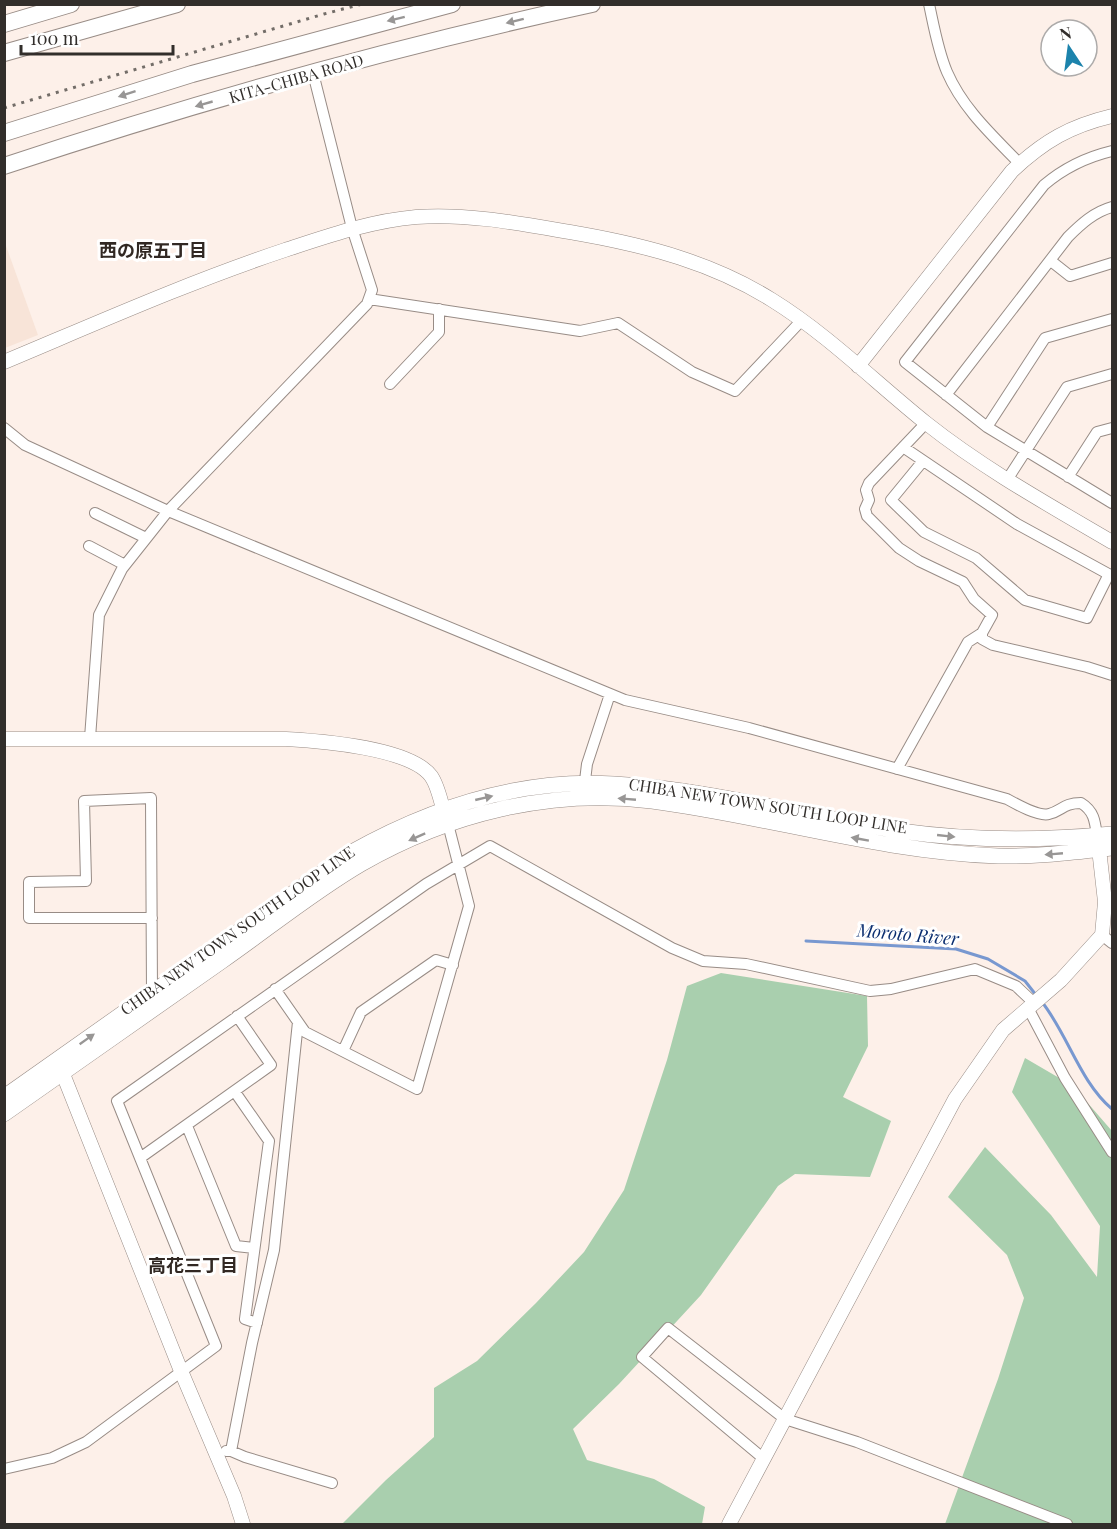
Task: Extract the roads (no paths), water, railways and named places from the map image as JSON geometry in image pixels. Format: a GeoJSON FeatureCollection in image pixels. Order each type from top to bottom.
{"type":"FeatureCollection","features":[{"type":"Feature","properties":{"kind":"highway"},"geometry":{"type":"LineString","coordinates":[[4,24],[70,4]]}},
{"type":"Feature","properties":{"kind":"highway"},"geometry":{"type":"LineString","coordinates":[[4,53],[177,4]]}},
{"type":"Feature","properties":{"kind":"highway","name":"KITA-CHIBA ROAD"},"geometry":{"type":"LineString","coordinates":[[4,133],[192,74],[452,4]]}},
{"type":"Feature","properties":{"kind":"highway","name":"KITA-CHIBA ROAD"},"geometry":{"type":"LineString","coordinates":[[4,166],[101,134],[312,73],[523,19],[592,4]]}},
{"type":"Feature","properties":{"kind":"main road","name":"CHIBA NEW TOWN SOUTH LOOP LINE"},"geometry":{"type":"LineString","coordinates":[[4,1114],[152,994],[350,853],[386,832],[469,801],[533,787],[584,791],[655,787],[867,825],[948,836],[1105,842]]}},
{"type":"Feature","properties":{"kind":"main road","name":"CHIBA NEW TOWN SOUTH LOOP LINE"},"geometry":{"type":"LineString","coordinates":[[4,1097],[60,1067],[359,866],[393,848],[473,816],[584,791]]}},
{"type":"Feature","properties":{"kind":"street"},"geometry":{"type":"LineString","coordinates":[[929,4],[940,53],[959,95],[1020,164]]}},
{"type":"Feature","properties":{"kind":"street"},"geometry":{"type":"LineString","coordinates":[[90,738],[99,615],[124,565],[168,511],[367,304],[369,299],[372,290],[352,228],[312,73]]}},
{"type":"Feature","properties":{"kind":"street"},"geometry":{"type":"LineString","coordinates":[[858,366],[1012,171],[1055,137],[1088,122],[1113,116]]}},
{"type":"Feature","properties":{"kind":"street"},"geometry":{"type":"LineString","coordinates":[[1111,498],[1068,477],[987,427],[905,363],[1044,185],[1086,158],[1113,151]]}},
{"type":"Feature","properties":{"kind":"street"},"geometry":{"type":"LineString","coordinates":[[946,395],[1081,224],[1095,214],[1113,207]]}},
{"type":"Feature","properties":{"kind":"street"},"geometry":{"type":"LineString","coordinates":[[4,362],[210,276],[352,228],[406,218],[462,216],[631,243],[665,252],[717,272],[771,299],[802,320],[926,423],[966,453],[1006,480],[1113,542]]}},
{"type":"Feature","properties":{"kind":"street"},"geometry":{"type":"LineString","coordinates":[[1051,261],[1070,276],[1113,263]]}},
{"type":"Feature","properties":{"kind":"street"},"geometry":{"type":"LineString","coordinates":[[369,299],[580,330],[618,323],[692,372],[735,391],[802,320]]}},
{"type":"Feature","properties":{"kind":"street"},"geometry":{"type":"LineString","coordinates":[[390,384],[439,332],[439,309]]}},
{"type":"Feature","properties":{"kind":"street"},"geometry":{"type":"LineString","coordinates":[[987,427],[1045,338],[1113,319]]}},
{"type":"Feature","properties":{"kind":"street"},"geometry":{"type":"LineString","coordinates":[[1006,480],[1067,387],[1113,374]]}},
{"type":"Feature","properties":{"kind":"street"},"geometry":{"type":"LineString","coordinates":[[897,769],[968,642],[982,633],[992,615],[974,599],[963,582],[918,561],[899,548],[865,512],[869,500],[867,486],[926,423]]}},
{"type":"Feature","properties":{"kind":"street"},"geometry":{"type":"LineString","coordinates":[[4,428],[25,445],[168,511],[625,700],[749,728],[1007,800],[1042,814],[1049,814],[1065,804],[1080,803],[1092,812],[1105,842],[1107,939],[1003,1030],[955,1099],[729,1524]]}},
{"type":"Feature","properties":{"kind":"street"},"geometry":{"type":"LineString","coordinates":[[1068,477],[1097,432],[1113,428]]}},
{"type":"Feature","properties":{"kind":"street"},"geometry":{"type":"LineString","coordinates":[[903,447],[1017,524],[1111,575],[1087,618],[1025,600],[976,558],[924,532],[891,500],[923,461]]}},
{"type":"Feature","properties":{"kind":"street"},"geometry":{"type":"LineString","coordinates":[[95,513],[146,538]]}},
{"type":"Feature","properties":{"kind":"street"},"geometry":{"type":"LineString","coordinates":[[89,546],[124,565]]}},
{"type":"Feature","properties":{"kind":"street"},"geometry":{"type":"LineString","coordinates":[[982,633],[982,639],[993,645],[1088,667],[1112,675]]}},
{"type":"Feature","properties":{"kind":"street"},"geometry":{"type":"LineString","coordinates":[[584,791],[587,764],[610,694]]}},
{"type":"Feature","properties":{"kind":"street"},"geometry":{"type":"LineString","coordinates":[[4,739],[327,742],[397,755],[412,760],[433,777],[469,906],[417,1089],[305,1032],[275,989]]}},
{"type":"Feature","properties":{"kind":"street"},"geometry":{"type":"LineString","coordinates":[[152,918],[29,918],[30,882],[86,881],[84,801],[151,798],[152,918],[152,994]]}},
{"type":"Feature","properties":{"kind":"street"},"geometry":{"type":"LineString","coordinates":[[4,1469],[52,1458],[86,1442],[216,1346],[117,1101],[426,884],[490,846],[672,948],[703,961],[746,964],[870,991],[891,989],[975,969],[1017,986],[1031,1005],[1065,1078],[1113,1152]]}},
{"type":"Feature","properties":{"kind":"street"},"geometry":{"type":"LineString","coordinates":[[343,1051],[361,1012],[436,960],[453,965]]}},
{"type":"Feature","properties":{"kind":"street"},"geometry":{"type":"LineString","coordinates":[[140,1158],[271,1065],[237,1016]]}},
{"type":"Feature","properties":{"kind":"street"},"geometry":{"type":"LineString","coordinates":[[231,1450],[274,1250],[298,1022]]}},
{"type":"Feature","properties":{"kind":"street"},"geometry":{"type":"LineString","coordinates":[[60,1067],[243,1524]]}},
{"type":"Feature","properties":{"kind":"street"},"geometry":{"type":"LineString","coordinates":[[235,1092],[269,1141],[245,1319],[257,1323]]}},
{"type":"Feature","properties":{"kind":"street"},"geometry":{"type":"LineString","coordinates":[[187,1126],[236,1246],[255,1248]]}},
{"type":"Feature","properties":{"kind":"street"},"geometry":{"type":"LineString","coordinates":[[764,1460],[642,1357],[668,1328],[785,1419],[856,1442],[1067,1524]]}},
{"type":"Feature","properties":{"kind":"street"},"geometry":{"type":"LineString","coordinates":[[216,1453],[231,1450],[245,1457],[332,1482]]}},
{"type":"Feature","properties":{"kind":"waterway","name":"Moroto River"},"geometry":{"type":"LineString","coordinates":[[806,941],[956,949],[988,959],[1025,981],[1036,995]]}},
{"type":"Feature","properties":{"kind":"waterway","name":"Moroto River"},"geometry":{"type":"LineString","coordinates":[[1042,1002],[1091,1086],[1112,1109]]}},
{"type":"Feature","properties":{"kind":"railway"},"geometry":{"type":"LineString","coordinates":[[4,108],[362,4]]}},
{"type":"Feature","properties":{"kind":"district","name":"西の原五丁目"},"geometry":{"type":"Point","coordinates":[153,250]}},
{"type":"Feature","properties":{"kind":"district","name":"高花三丁目"},"geometry":{"type":"Point","coordinates":[193,1265]}}]}
